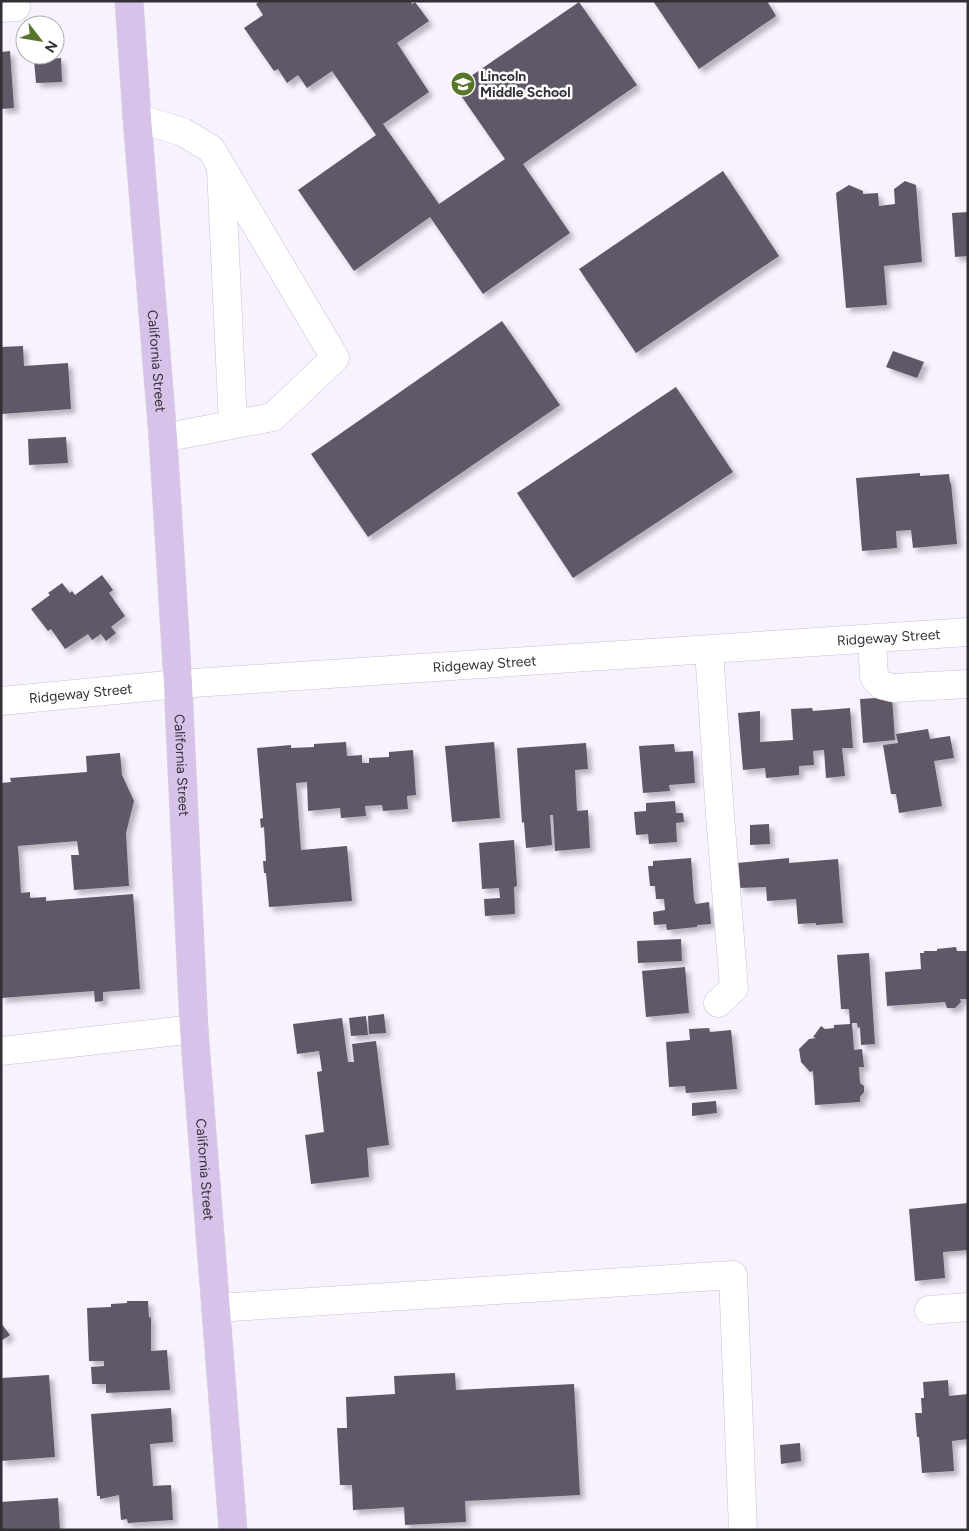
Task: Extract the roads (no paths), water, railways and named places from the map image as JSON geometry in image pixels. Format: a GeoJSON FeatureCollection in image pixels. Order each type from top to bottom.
{"type":"FeatureCollection","features":[{"type":"Feature","properties":{"kind":"main road","name":"California Street"},"geometry":{"type":"LineString","coordinates":[[129,1],[163,438],[178,684],[194,1029],[233,1530]]}},
{"type":"Feature","properties":{"kind":"street"},"geometry":{"type":"LineString","coordinates":[[1,8],[16,7],[15,1]]}},
{"type":"Feature","properties":{"kind":"street"},"geometry":{"type":"LineString","coordinates":[[137,118],[183,132],[211,149],[335,358],[273,417],[163,438]]}},
{"type":"Feature","properties":{"kind":"street"},"geometry":{"type":"LineString","coordinates":[[221,165],[233,424]]}},
{"type":"Feature","properties":{"kind":"street","name":"Ridgeway Street"},"geometry":{"type":"LineString","coordinates":[[1,701],[178,684],[968,632]]}},
{"type":"Feature","properties":{"kind":"street"},"geometry":{"type":"LineString","coordinates":[[872,639],[874,677],[881,685],[893,688],[968,684]]}},
{"type":"Feature","properties":{"kind":"street"},"geometry":{"type":"LineString","coordinates":[[709,650],[734,988],[718,1003]]}},
{"type":"Feature","properties":{"kind":"street"},"geometry":{"type":"LineString","coordinates":[[1,1051],[194,1029]]}},
{"type":"Feature","properties":{"kind":"street"},"geometry":{"type":"LineString","coordinates":[[216,1308],[733,1274],[743,1530]]}},
{"type":"Feature","properties":{"kind":"street"},"geometry":{"type":"LineString","coordinates":[[929,1310],[968,1307]]}},
{"type":"Feature","properties":{"kind":"place","name":"Lincoln Middle School"},"geometry":{"type":"Point","coordinates":[463,84]}}]}
